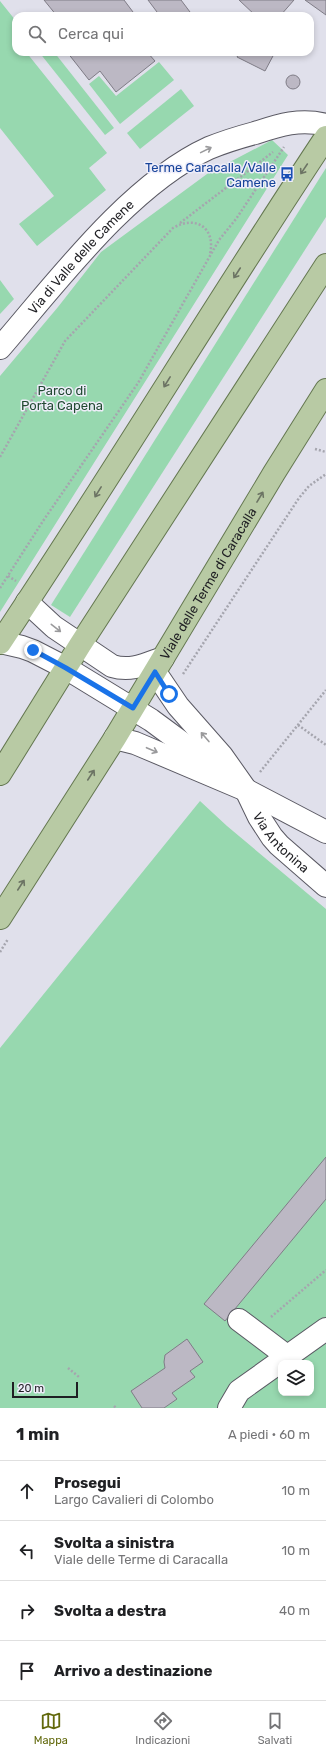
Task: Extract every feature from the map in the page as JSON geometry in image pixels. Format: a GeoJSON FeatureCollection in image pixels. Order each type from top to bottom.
{"type":"FeatureCollection","features":[{"type":"Feature","properties":{"kind":"main road"},"geometry":{"type":"LineString","coordinates":[[0,642],[258,240],[326,137]]}},
{"type":"Feature","properties":{"kind":"main road"},"geometry":{"type":"LineString","coordinates":[[0,774],[80,645],[326,266]]}},
{"type":"Feature","properties":{"kind":"main road","name":"Viale delle Terme di Caracalla"},"geometry":{"type":"LineString","coordinates":[[0,918],[115,738],[274,473],[326,390]]}},
{"type":"Feature","properties":{"kind":"street","name":"Via di Valle delle Camene"},"geometry":{"type":"LineString","coordinates":[[0,348],[70,267],[119,215],[146,190],[178,166],[209,148],[283,124],[308,121],[326,126]]}},
{"type":"Feature","properties":{"kind":"street"},"geometry":{"type":"LineString","coordinates":[[27,602],[54,627],[112,666],[122,669],[132,669],[159,665]]}},
{"type":"Feature","properties":{"kind":"street"},"geometry":{"type":"LineString","coordinates":[[0,642],[33,650],[133,708],[165,729],[246,790]]}},
{"type":"Feature","properties":{"kind":"street","name":"Via Antonina"},"geometry":{"type":"LineString","coordinates":[[159,665],[178,706],[222,756],[246,790],[262,823],[278,845],[326,886]]}},
{"type":"Feature","properties":{"kind":"street"},"geometry":{"type":"LineString","coordinates":[[115,738],[135,743],[246,790],[326,832]]}},
{"type":"Feature","properties":{"kind":"street"},"geometry":{"type":"LineString","coordinates":[[247,1326],[288,1356]]}},
{"type":"Feature","properties":{"kind":"street"},"geometry":{"type":"LineString","coordinates":[[230,1408],[239,1391],[326,1329]]}},
{"type":"Feature","properties":{"kind":"path"},"geometry":{"type":"LineString","coordinates":[[0,457],[65,341],[172,228],[278,148],[286,144],[210,256],[138,383],[56,501],[0,588]]}},
{"type":"Feature","properties":{"kind":"path"},"geometry":{"type":"LineString","coordinates":[[180,223],[196,223],[204,225],[208,229],[212,244],[210,256]]}},
{"type":"Feature","properties":{"kind":"path"},"geometry":{"type":"LineString","coordinates":[[179,680],[299,498],[309,486],[326,474]]}},
{"type":"Feature","properties":{"kind":"path"},"geometry":{"type":"LineString","coordinates":[[246,790],[326,690]]}},
{"type":"Feature","properties":{"kind":"path"},"geometry":{"type":"LineString","coordinates":[[298,725],[326,745]]}},
{"type":"Feature","properties":{"kind":"path"},"geometry":{"type":"LineString","coordinates":[[247,1326],[326,1270]]}},
{"type":"Feature","properties":{"kind":"path"},"geometry":{"type":"LineString","coordinates":[[68,1368],[79,1377]]}},
{"type":"Feature","properties":{"kind":"green space"},"geometry":{"type":"Polygon","coordinates":[[[0,1],[12,16],[12,56],[29,56],[107,153],[89,168],[106,190],[37,246],[19,224],[54,196],[0,128],[0,1]]]}},
{"type":"Feature","properties":{"kind":"green space"},"geometry":{"type":"Polygon","coordinates":[[[42,56],[57,56],[114,128],[105,135],[42,56]]]}},
{"type":"Feature","properties":{"kind":"green space"},"geometry":{"type":"Polygon","coordinates":[[[159,62],[174,80],[120,124],[89,84],[99,76],[116,96],[159,62]]]}},
{"type":"Feature","properties":{"kind":"green space"},"geometry":{"type":"Polygon","coordinates":[[[181,89],[194,106],[140,149],[127,133],[181,89]]]}},
{"type":"Feature","properties":{"kind":"green space","name":"Parco di Porta Capena"},"geometry":{"type":"Polygon","coordinates":[[[272,140],[288,155],[0,612],[0,376],[58,307],[101,252],[207,174],[272,140]]]}},
{"type":"Feature","properties":{"kind":"green space"},"geometry":{"type":"Polygon","coordinates":[[[326,168],[326,217],[70,617],[51,605],[326,168]]]}},
{"type":"Feature","properties":{"kind":"green space"},"geometry":{"type":"Polygon","coordinates":[[[0,280],[14,299],[0,314],[0,280]]]}},
{"type":"Feature","properties":{"kind":"green space"},"geometry":{"type":"Polygon","coordinates":[[[200,801],[227,826],[326,909],[326,1408],[0,1408],[0,1048],[200,801]]]}},
{"type":"Feature","properties":{"kind":"building"},"geometry":{"type":"Polygon","coordinates":[[[44,0],[124,0],[133,12],[54,12],[44,0]]]}},
{"type":"Feature","properties":{"kind":"building"},"geometry":{"type":"Polygon","coordinates":[[[148,0],[181,0],[190,12],[157,12],[148,0]]]}},
{"type":"Feature","properties":{"kind":"building"},"geometry":{"type":"Polygon","coordinates":[[[239,0],[294,0],[284,12],[252,12],[239,0]]]}},
{"type":"Feature","properties":{"kind":"building"},"geometry":{"type":"Polygon","coordinates":[[[305,0],[326,0],[326,15],[305,0]]]}},
{"type":"Feature","properties":{"kind":"building"},"geometry":{"type":"Polygon","coordinates":[[[70,56],[151,56],[155,61],[116,92],[100,71],[89,80],[70,56]]]}},
{"type":"Feature","properties":{"kind":"building"},"geometry":{"type":"Polygon","coordinates":[[[238,56],[273,56],[265,71],[238,56]]]}},
{"type":"Feature","properties":{"kind":"building"},"geometry":{"type":"Polygon","coordinates":[[[293,75],[298,77],[300,82],[298,87],[293,89],[288,87],[286,82],[288,77],[293,75]]]}},
{"type":"Feature","properties":{"kind":"building"},"geometry":{"type":"Polygon","coordinates":[[[326,1157],[326,1199],[225,1321],[204,1304],[326,1157]]]}},
{"type":"Feature","properties":{"kind":"building"},"geometry":{"type":"Polygon","coordinates":[[[187,1339],[203,1362],[190,1371],[195,1377],[172,1393],[177,1399],[164,1408],[142,1408],[131,1391],[165,1368],[165,1355],[187,1339]]]}},
{"type":"Feature","properties":{"kind":"place","name":"Terme Caracalla/Valle Camene"},"geometry":{"type":"Point","coordinates":[287,174]}},
{"type":"Feature","properties":{"kind":"route"},"geometry":{"type":"LineString","coordinates":[[33,650],[133,708],[155,672],[169,694]]}}]}
